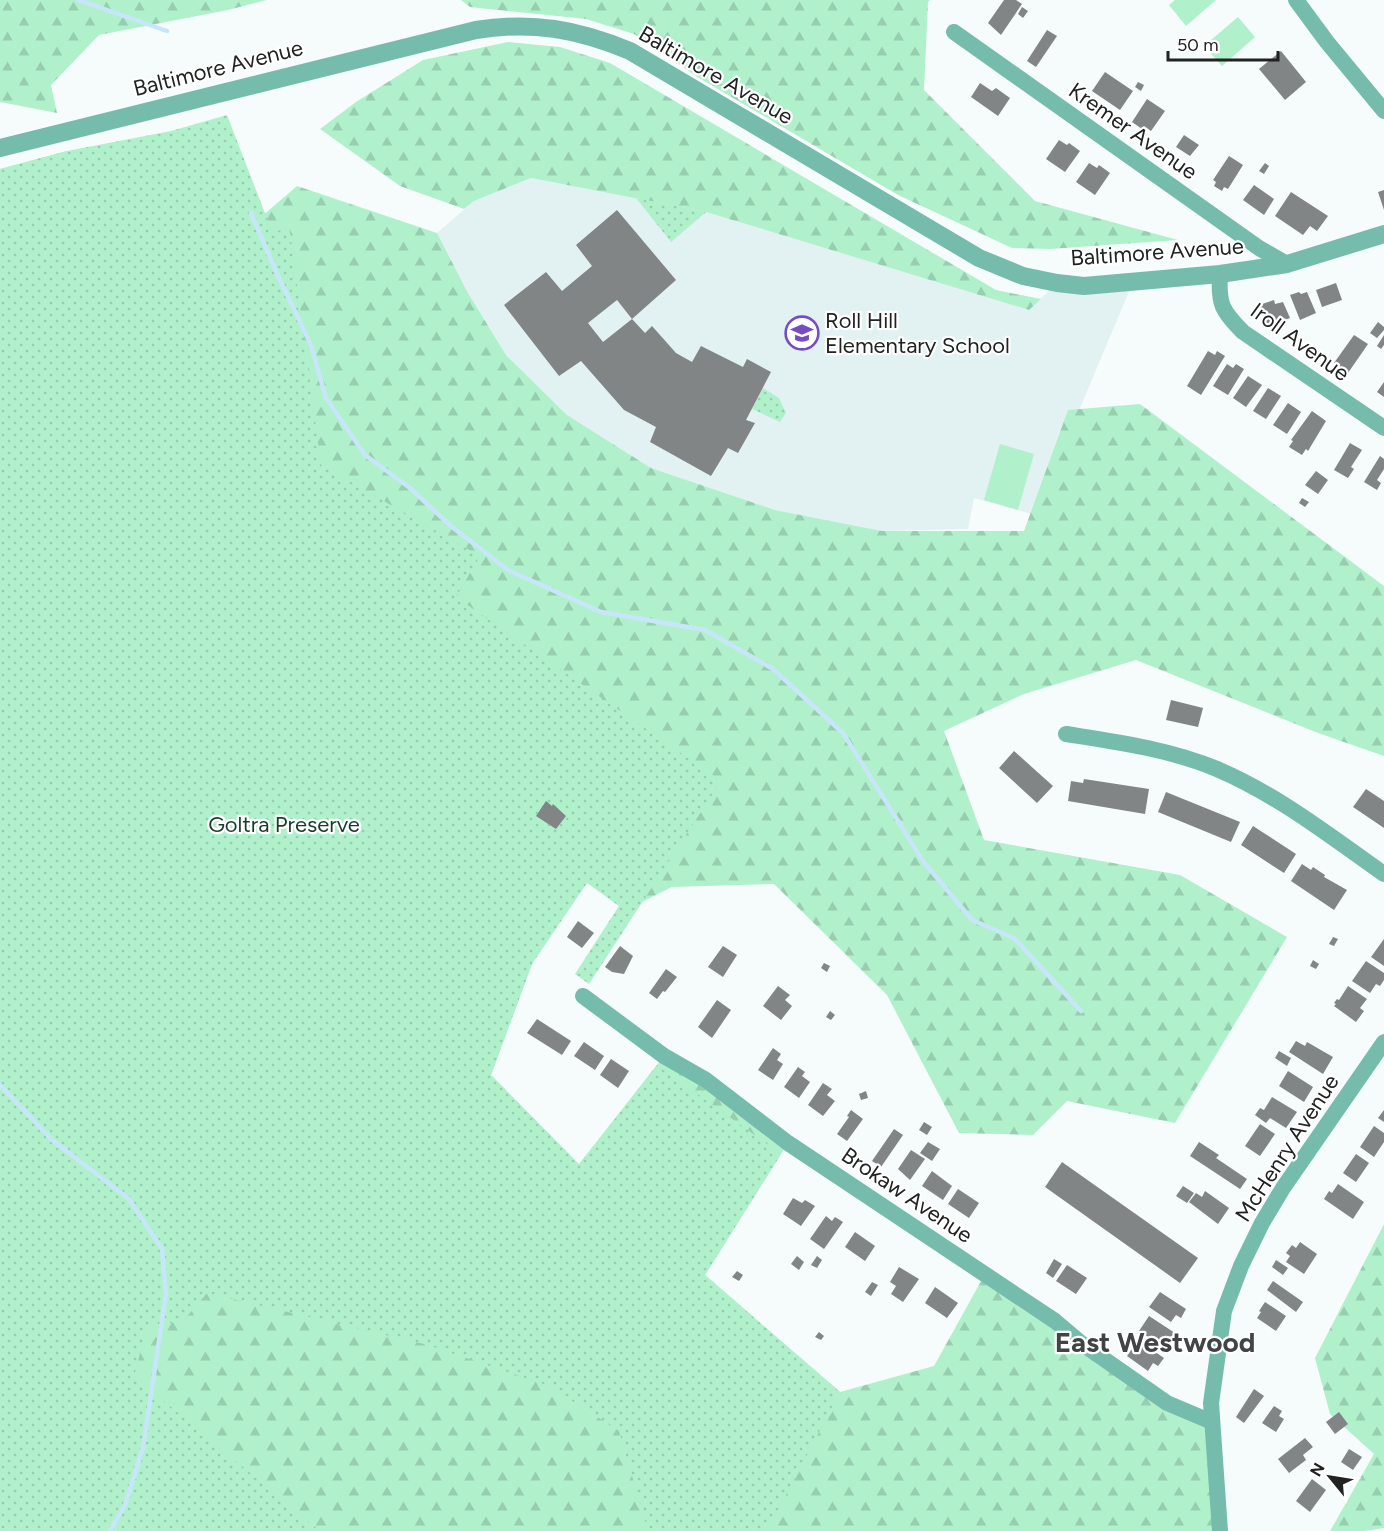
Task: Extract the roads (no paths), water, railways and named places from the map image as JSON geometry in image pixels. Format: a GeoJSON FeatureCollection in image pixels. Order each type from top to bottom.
{"type":"FeatureCollection","features":[{"type":"Feature","properties":{"kind":"street"},"geometry":{"type":"LineString","coordinates":[[1296,0],[1327,42],[1384,111]]}},
{"type":"Feature","properties":{"kind":"street","name":"Baltimore Avenue"},"geometry":{"type":"LineString","coordinates":[[0,148],[476,30],[524,25],[578,32],[630,51],[979,258],[1023,276],[1084,286],[1220,274],[1287,264],[1384,234]]}},
{"type":"Feature","properties":{"kind":"street","name":"Kremer Avenue"},"geometry":{"type":"LineString","coordinates":[[954,32],[1259,248],[1287,264]]}},
{"type":"Feature","properties":{"kind":"street","name":"Iroll Avenue"},"geometry":{"type":"LineString","coordinates":[[1220,274],[1219,297],[1227,314],[1237,326],[1384,428]]}},
{"type":"Feature","properties":{"kind":"street"},"geometry":{"type":"LineString","coordinates":[[1066,734],[1148,748],[1215,768],[1281,802],[1384,874]]}},
{"type":"Feature","properties":{"kind":"street","name":"Brokaw Avenue"},"geometry":{"type":"LineString","coordinates":[[583,996],[664,1056],[706,1080],[788,1143],[1055,1321],[1080,1344],[1167,1403],[1212,1422]]}},
{"type":"Feature","properties":{"kind":"street","name":"McHenry Avenue"},"geometry":{"type":"LineString","coordinates":[[1220,1531],[1211,1403],[1221,1324],[1241,1266],[1262,1223],[1283,1188],[1384,1042]]}},
{"type":"Feature","properties":{"kind":"waterway"},"geometry":{"type":"LineString","coordinates":[[78,0],[167,31]]}},
{"type":"Feature","properties":{"kind":"waterway"},"geometry":{"type":"LineString","coordinates":[[251,213],[311,345],[326,398],[365,455],[410,488],[452,527],[508,570],[601,612],[705,630],[773,669],[843,733],[923,861],[972,920],[1014,938],[1081,1011]]}},
{"type":"Feature","properties":{"kind":"waterway"},"geometry":{"type":"LineString","coordinates":[[0,1085],[52,1140],[129,1199],[162,1249],[166,1294],[143,1448],[125,1505],[110,1531]]}},
{"type":"Feature","properties":{"kind":"place","name":"Roll Hill Elementary School"},"geometry":{"type":"Point","coordinates":[802,333]}},
{"type":"Feature","properties":{"kind":"district","name":"East Westwood"},"geometry":{"type":"Point","coordinates":[1155,1342]}},
{"type":"Feature","properties":{"kind":"park label","name":"Goltra Preserve"},"geometry":{"type":"Point","coordinates":[284,824]}}]}
